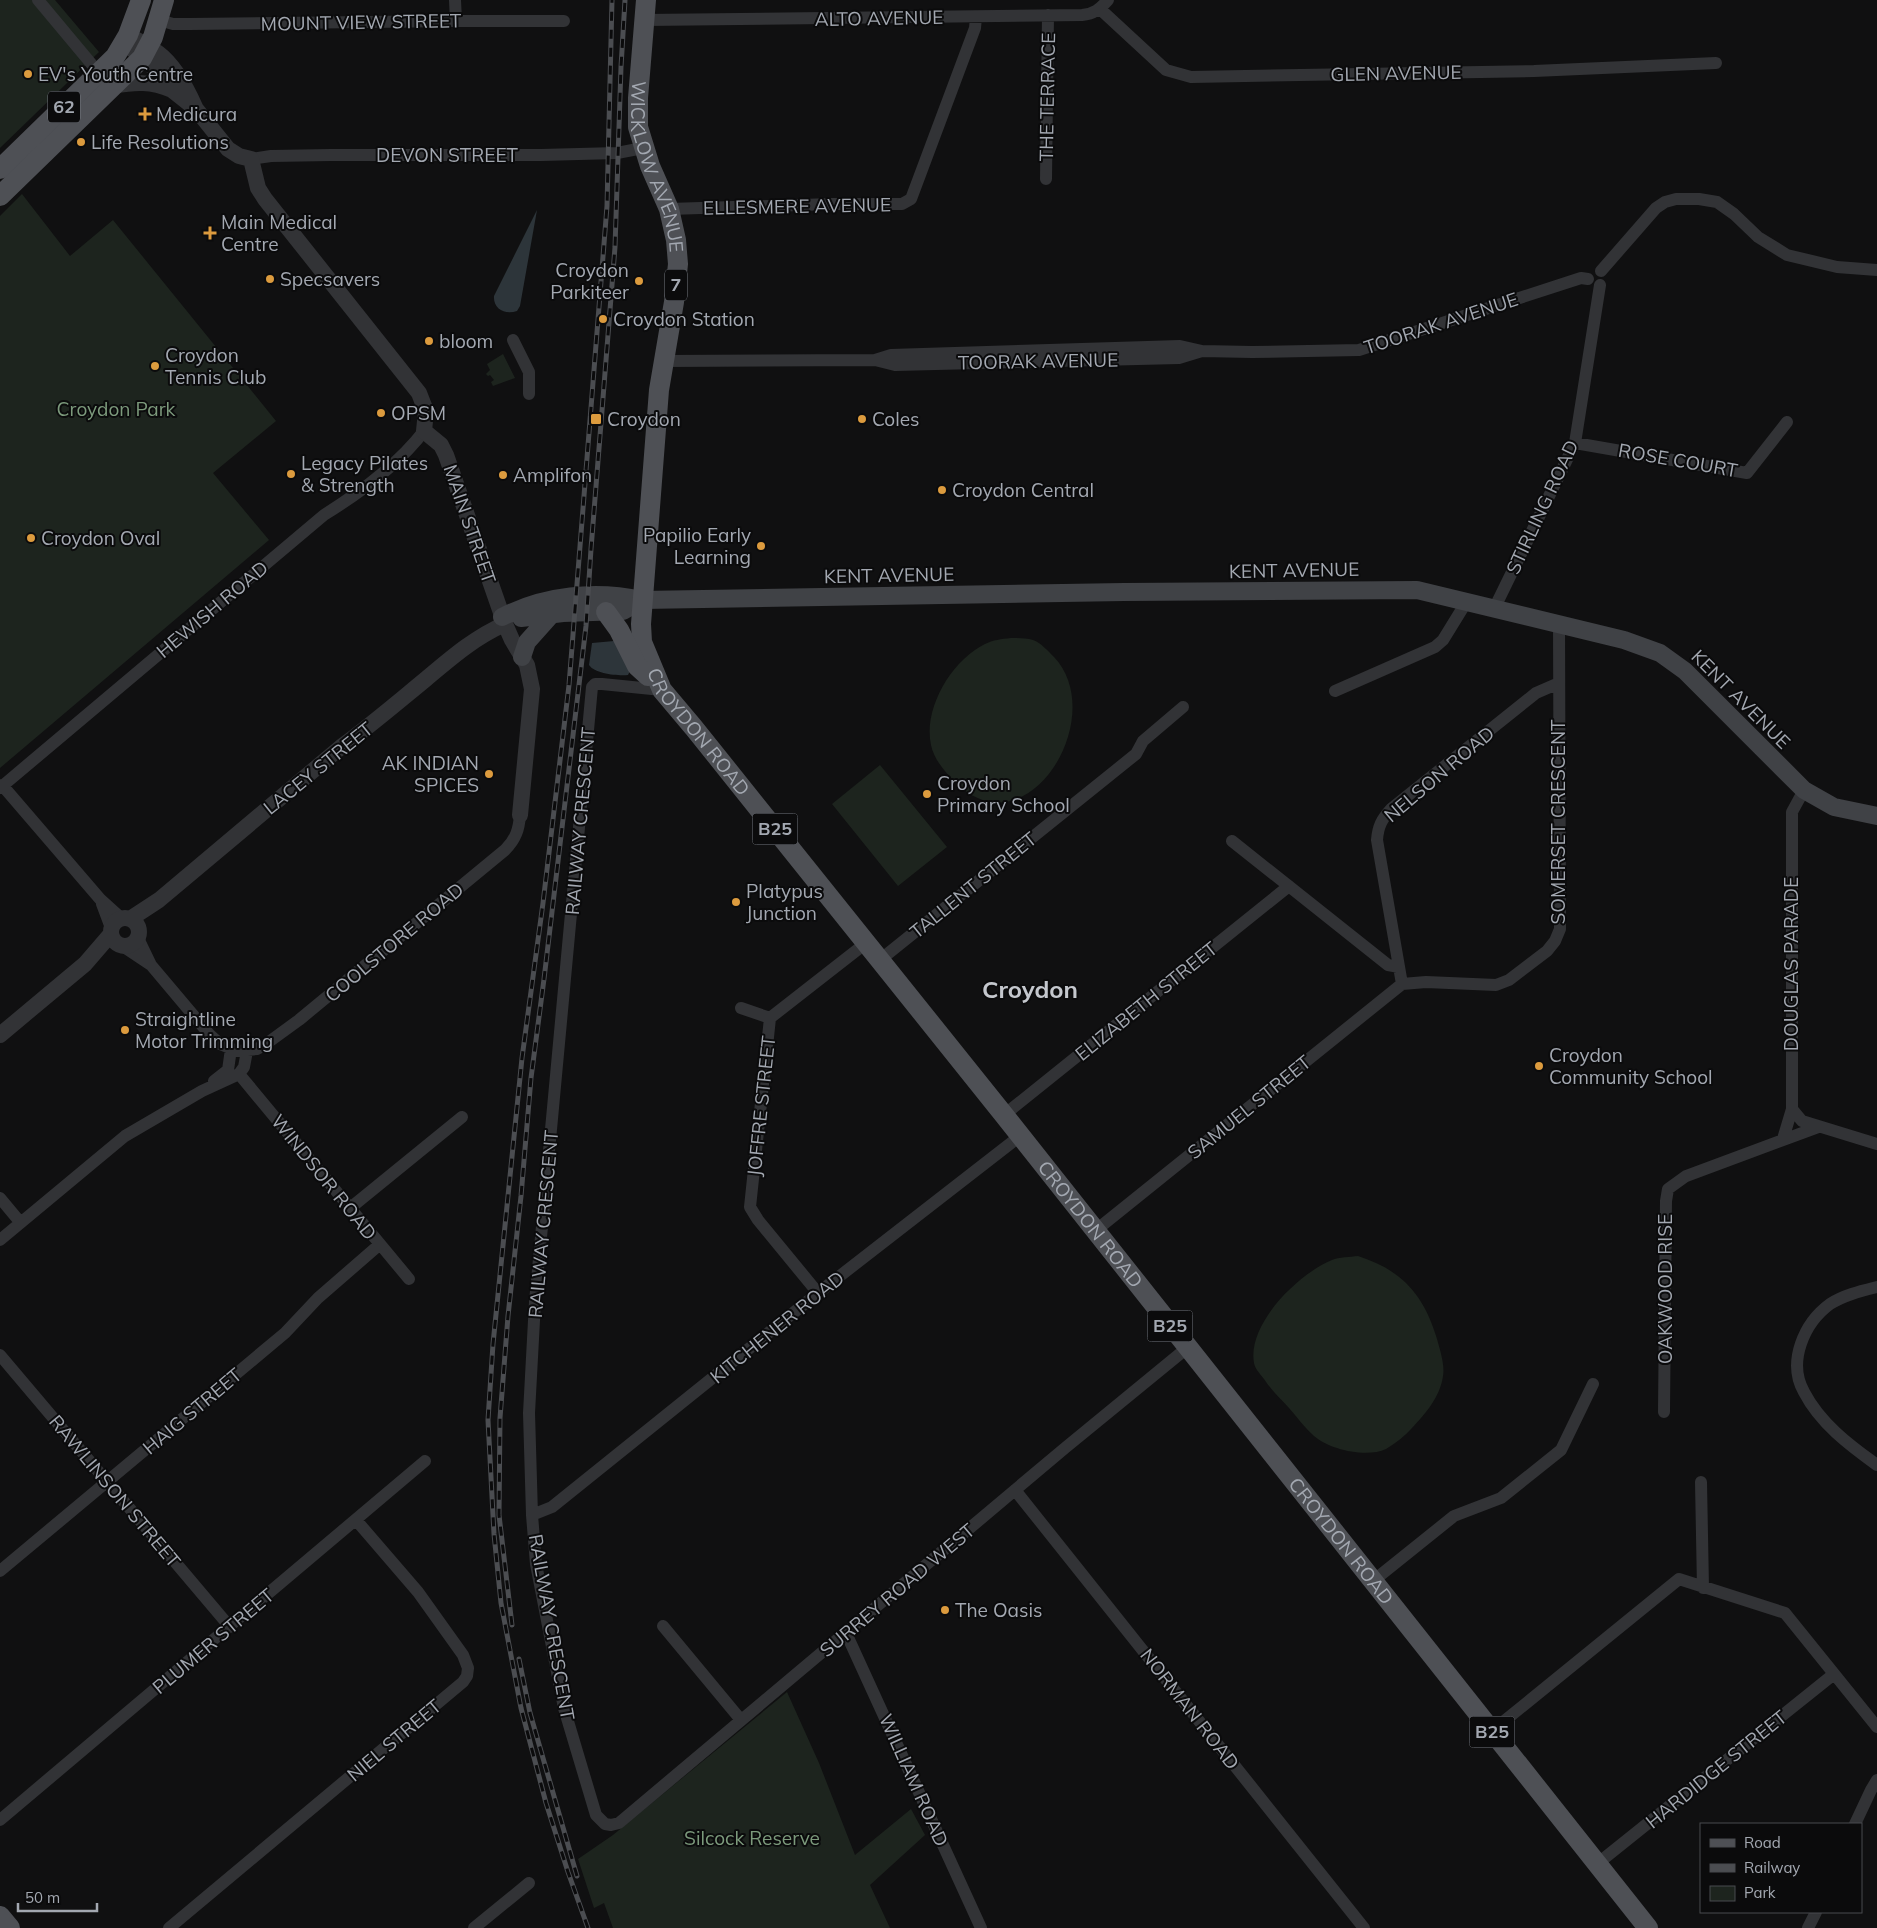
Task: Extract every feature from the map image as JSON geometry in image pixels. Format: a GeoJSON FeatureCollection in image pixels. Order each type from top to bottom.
{"type":"FeatureCollection","features":[{"type":"Feature","properties":{"kind":"main road","name":"62"},"geometry":{"type":"LineString","coordinates":[[0,196],[106,80],[141,0]]}},
{"type":"Feature","properties":{"kind":"main road","name":"62"},"geometry":{"type":"LineString","coordinates":[[0,169],[106,80],[146,52],[159,20],[164,0]]}},
{"type":"Feature","properties":{"kind":"main road","name":"WICKLOW AVENUE"},"geometry":{"type":"LineString","coordinates":[[642,600],[659,390],[674,302],[678,264],[676,240],[669,209],[643,148],[638,127],[638,98],[646,0]]}},
{"type":"Feature","properties":{"kind":"main road","name":"KENT AVENUE"},"geometry":{"type":"LineString","coordinates":[[504,620],[517,609],[564,596],[616,596],[642,600],[1417,590],[1643,646],[1672,661],[1685,671],[1804,790],[1834,807],[1877,816]]}},
{"type":"Feature","properties":{"kind":"main road","name":"KENT AVENUE"},"geometry":{"type":"LineString","coordinates":[[504,620],[552,614],[624,611],[642,600]]}},
{"type":"Feature","properties":{"kind":"main road","name":"CROYDON ROAD"},"geometry":{"type":"LineString","coordinates":[[642,600],[642,642],[662,690],[1004,1115],[1648,1928]]}},
{"type":"Feature","properties":{"kind":"main road"},"geometry":{"type":"LineString","coordinates":[[606,612],[619,630],[637,666],[662,690]]}},
{"type":"Feature","properties":{"kind":"main road"},"geometry":{"type":"LineString","coordinates":[[522,656],[527,642],[552,614]]}},
{"type":"Feature","properties":{"kind":"main road"},"geometry":{"type":"LineString","coordinates":[[0,1916],[10,1928]]}},
{"type":"Feature","properties":{"kind":"street"},"geometry":{"type":"LineString","coordinates":[[38,0],[106,80],[157,84],[172,90]]}},
{"type":"Feature","properties":{"kind":"street"},"geometry":{"type":"LineString","coordinates":[[455,0],[456,20]]}},
{"type":"Feature","properties":{"kind":"street","name":"ALTO AVENUE"},"geometry":{"type":"LineString","coordinates":[[644,20],[1092,14],[1104,5]]}},
{"type":"Feature","properties":{"kind":"street","name":"GLEN AVENUE"},"geometry":{"type":"LineString","coordinates":[[1104,5],[1166,70],[1191,77],[1534,71],[1716,63]]}},
{"type":"Feature","properties":{"kind":"street","name":"THE TERRACE"},"geometry":{"type":"LineString","coordinates":[[1046,179],[1048,15]]}},
{"type":"Feature","properties":{"kind":"street","name":"ELLESMERE AVENUE"},"geometry":{"type":"LineString","coordinates":[[669,209],[832,204],[902,204],[911,199],[975,28],[976,17]]}},
{"type":"Feature","properties":{"kind":"street","name":"MOUNT VIEW STREET"},"geometry":{"type":"LineString","coordinates":[[159,20],[173,24],[456,20],[564,21]]}},
{"type":"Feature","properties":{"kind":"street"},"geometry":{"type":"LineString","coordinates":[[126,38],[146,52],[154,68],[172,90],[196,109],[228,149],[239,156],[251,159],[258,188],[265,198],[419,393],[426,411],[424,431]]}},
{"type":"Feature","properties":{"kind":"street"},"geometry":{"type":"LineString","coordinates":[[146,52],[159,53],[185,85],[196,109]]}},
{"type":"Feature","properties":{"kind":"street","name":"DEVON STREET"},"geometry":{"type":"LineString","coordinates":[[251,159],[271,156],[617,153],[643,148]]}},
{"type":"Feature","properties":{"kind":"street"},"geometry":{"type":"LineString","coordinates":[[1601,271],[1656,208],[1665,202],[1676,199],[1699,199],[1717,202],[1734,214],[1758,237],[1787,255],[1837,267],[1877,270]]}},
{"type":"Feature","properties":{"kind":"street"},"geometry":{"type":"LineString","coordinates":[[1593,270],[1601,271],[1604,278],[1600,285],[1592,285],[1588,279],[1589,274],[1593,270]]}},
{"type":"Feature","properties":{"kind":"street","name":"TOORAK AVENUE"},"geometry":{"type":"LineString","coordinates":[[664,360],[874,360],[891,355],[1170,346],[1180,346],[1202,351],[1359,350],[1581,278],[1588,279]]}},
{"type":"Feature","properties":{"kind":"street","name":"STIRLING ROAD"},"geometry":{"type":"LineString","coordinates":[[1495,608],[1575,443],[1600,285]]}},
{"type":"Feature","properties":{"kind":"street"},"geometry":{"type":"LineString","coordinates":[[513,340],[529,372],[529,394]]}},
{"type":"Feature","properties":{"kind":"street","name":"ROSE COURT"},"geometry":{"type":"LineString","coordinates":[[1575,443],[1747,473],[1787,422]]}},
{"type":"Feature","properties":{"kind":"street","name":"MAIN STREET"},"geometry":{"type":"LineString","coordinates":[[424,431],[441,445],[446,455],[504,620],[530,672],[532,689],[520,815]]}},
{"type":"Feature","properties":{"kind":"street","name":"HEWISH ROAD"},"geometry":{"type":"LineString","coordinates":[[1,786],[318,520],[359,492],[411,447],[424,431]]}},
{"type":"Feature","properties":{"kind":"street"},"geometry":{"type":"LineString","coordinates":[[1335,691],[1435,647],[1443,640],[1467,601]]}},
{"type":"Feature","properties":{"kind":"street","name":"LACEY STREET"},"geometry":{"type":"LineString","coordinates":[[0,1036],[124,933],[159,900],[341,747],[478,637],[489,624],[504,620]]}},
{"type":"Feature","properties":{"kind":"street","name":"SOMERSET CRESCENT"},"geometry":{"type":"LineString","coordinates":[[1402,984],[1426,982],[1496,985],[1509,980],[1534,963],[1555,941],[1560,929],[1559,624]]}},
{"type":"Feature","properties":{"kind":"street","name":"NELSON ROAD"},"geometry":{"type":"LineString","coordinates":[[1402,984],[1377,840],[1378,829],[1382,819],[1536,693],[1559,683]]}},
{"type":"Feature","properties":{"kind":"street","name":"RAILWAY CRESCENT"},"geometry":{"type":"LineString","coordinates":[[605,1824],[596,1815],[564,1708],[536,1564],[532,1515],[529,1413],[535,1302],[562,993],[578,848],[592,687],[595,684],[602,684],[662,690]]}},
{"type":"Feature","properties":{"kind":"street","name":"TALLENT STREET"},"geometry":{"type":"LineString","coordinates":[[880,960],[1136,754],[1143,742],[1183,706]]}},
{"type":"Feature","properties":{"kind":"street"},"geometry":{"type":"LineString","coordinates":[[0,1240],[125,1136],[202,1091],[239,1074],[244,1067],[247,1051],[231,1049],[220,1044],[210,1035],[124,933],[100,899],[1,786]]}},
{"type":"Feature","properties":{"kind":"street","name":"DOUGLAS PARADE"},"geometry":{"type":"LineString","coordinates":[[1783,1139],[1792,1109],[1791,828],[1792,812],[1804,790]]}},
{"type":"Feature","properties":{"kind":"street","name":"COOLSTORE ROAD"},"geometry":{"type":"LineString","coordinates":[[247,1051],[266,1044],[299,1020],[505,850],[519,830],[520,815]]}},
{"type":"Feature","properties":{"kind":"street"},"geometry":{"type":"LineString","coordinates":[[1232,841],[1388,965],[1399,967]]}},
{"type":"Feature","properties":{"kind":"street","name":"ELIZABETH STREET"},"geometry":{"type":"LineString","coordinates":[[1004,1115],[1289,886]]}},
{"type":"Feature","properties":{"kind":"street","name":"JOFFRE STREET"},"geometry":{"type":"LineString","coordinates":[[818,1293],[758,1220],[750,1207],[770,1018],[866,943]]}},
{"type":"Feature","properties":{"kind":"street","name":"SAMUEL STREET"},"geometry":{"type":"LineString","coordinates":[[1095,1231],[1402,984]]}},
{"type":"Feature","properties":{"kind":"street"},"geometry":{"type":"LineString","coordinates":[[740,1008],[770,1018]]}},
{"type":"Feature","properties":{"kind":"street"},"geometry":{"type":"LineString","coordinates":[[202,1091],[228,1070],[231,1049]]}},
{"type":"Feature","properties":{"kind":"street","name":"WINDSOR ROAD"},"geometry":{"type":"LineString","coordinates":[[239,1074],[409,1279]]}},
{"type":"Feature","properties":{"kind":"street"},"geometry":{"type":"LineString","coordinates":[[1792,1109],[1802,1121],[1877,1144]]}},
{"type":"Feature","properties":{"kind":"street"},"geometry":{"type":"LineString","coordinates":[[350,1209],[462,1117]]}},
{"type":"Feature","properties":{"kind":"street","name":"OAKWOOD RISE"},"geometry":{"type":"LineString","coordinates":[[1664,1412],[1666,1201],[1668,1189],[1686,1176],[1818,1127]]}},
{"type":"Feature","properties":{"kind":"street","name":"KITCHENER ROAD"},"geometry":{"type":"LineString","coordinates":[[532,1515],[552,1507],[818,1293],[1020,1136]]}},
{"type":"Feature","properties":{"kind":"street"},"geometry":{"type":"LineString","coordinates":[[0,1198],[20,1222]]}},
{"type":"Feature","properties":{"kind":"street","name":"HAIG STREET"},"geometry":{"type":"LineString","coordinates":[[0,1571],[285,1333],[318,1298],[380,1245]]}},
{"type":"Feature","properties":{"kind":"street"},"geometry":{"type":"LineString","coordinates":[[1877,1287],[1846,1296],[1830,1304],[1817,1316],[1807,1330],[1799,1348],[1797,1372],[1803,1391],[1816,1410],[1838,1434],[1877,1465]]}},
{"type":"Feature","properties":{"kind":"street","name":"SURREY ROAD WEST"},"geometry":{"type":"LineString","coordinates":[[605,1824],[619,1823],[1187,1348]]}},
{"type":"Feature","properties":{"kind":"street","name":"RAWLINSON STREET"},"geometry":{"type":"LineString","coordinates":[[0,1354],[230,1627]]}},
{"type":"Feature","properties":{"kind":"street"},"geometry":{"type":"LineString","coordinates":[[1373,1581],[1454,1516],[1501,1498],[1561,1450],[1593,1384]]}},
{"type":"Feature","properties":{"kind":"street","name":"PLUMER STREET"},"geometry":{"type":"LineString","coordinates":[[0,1820],[425,1461]]}},
{"type":"Feature","properties":{"kind":"street"},"geometry":{"type":"LineString","coordinates":[[1701,1482],[1703,1588]]}},
{"type":"Feature","properties":{"kind":"street","name":"NORMAN ROAD"},"geometry":{"type":"LineString","coordinates":[[1015,1490],[1364,1928]]}},
{"type":"Feature","properties":{"kind":"street","name":"NIEL STREET"},"geometry":{"type":"LineString","coordinates":[[169,1928],[468,1676],[464,1655],[418,1592],[356,1520]]}},
{"type":"Feature","properties":{"kind":"street"},"geometry":{"type":"LineString","coordinates":[[1492,1732],[1679,1580],[1785,1612],[1877,1727]]}},
{"type":"Feature","properties":{"kind":"street"},"geometry":{"type":"LineString","coordinates":[[663,1626],[742,1720]]}},
{"type":"Feature","properties":{"kind":"street","name":"WILLIAM ROAD"},"geometry":{"type":"LineString","coordinates":[[846,1634],[857,1654],[981,1928]]}},
{"type":"Feature","properties":{"kind":"street","name":"HARDIDGE STREET"},"geometry":{"type":"LineString","coordinates":[[1597,1864],[1834,1674]]}},
{"type":"Feature","properties":{"kind":"street"},"geometry":{"type":"LineString","coordinates":[[1855,1823],[1877,1780]]}},
{"type":"Feature","properties":{"kind":"street"},"geometry":{"type":"LineString","coordinates":[[474,1928],[529,1882]]}},
{"type":"Feature","properties":{"kind":"street"},"geometry":{"type":"LineString","coordinates":[[1808,1928],[1816,1913]]}},
{"type":"Feature","properties":{"kind":"green space"},"geometry":{"type":"Polygon","coordinates":[[[0,0],[55,0],[99,52],[0,148],[0,0]]]}},
{"type":"Feature","properties":{"kind":"green space","name":"Croydon Park"},"geometry":{"type":"Polygon","coordinates":[[[22,194],[70,256],[113,220],[276,421],[213,473],[269,540],[0,768],[0,216],[22,194]]]}},
{"type":"Feature","properties":{"kind":"green space"},"geometry":{"type":"Polygon","coordinates":[[[503,354],[515,378],[493,386],[491,382],[494,380],[490,375],[486,374],[490,370],[487,364],[503,354]]]}},
{"type":"Feature","properties":{"kind":"green space"},"geometry":{"type":"Polygon","coordinates":[[[1011,638],[1025,638],[1042,645],[1054,657],[1069,682],[1072,711],[1067,741],[1053,768],[1033,789],[1010,801],[983,800],[956,783],[944,771],[931,745],[931,716],[943,687],[951,673],[962,661],[973,651],[985,644],[1011,638]]]}},
{"type":"Feature","properties":{"kind":"green space"},"geometry":{"type":"Polygon","coordinates":[[[880,765],[947,847],[898,886],[832,804],[880,765]]]}},
{"type":"Feature","properties":{"kind":"green space"},"geometry":{"type":"Polygon","coordinates":[[[1358,1256],[1387,1269],[1399,1277],[1418,1297],[1432,1323],[1443,1367],[1439,1391],[1432,1404],[1422,1416],[1406,1434],[1386,1449],[1369,1453],[1339,1449],[1314,1436],[1270,1387],[1254,1363],[1254,1348],[1258,1332],[1278,1302],[1291,1288],[1304,1277],[1332,1260],[1358,1256]]]}},
{"type":"Feature","properties":{"kind":"green space","name":"Silcock Reserve"},"geometry":{"type":"Polygon","coordinates":[[[787,1692],[819,1763],[855,1855],[911,1809],[925,1835],[870,1885],[890,1928],[613,1928],[604,1903],[594,1908],[578,1859],[613,1835],[787,1692]]]}},
{"type":"Feature","properties":{"kind":"shaded area"},"geometry":{"type":"Polygon","coordinates":[[[537,210],[520,306],[517,311],[513,312],[501,310],[495,304],[494,296],[537,210]]]}},
{"type":"Feature","properties":{"kind":"shaded area"},"geometry":{"type":"Polygon","coordinates":[[[614,641],[630,671],[628,675],[613,675],[596,671],[589,665],[592,643],[614,641]]]}},
{"type":"Feature","properties":{"kind":"railway"},"geometry":{"type":"LineString","coordinates":[[588,1928],[546,1803],[521,1708],[501,1603],[494,1534],[488,1420],[493,1344],[522,1058],[569,685],[607,206],[612,0]]}},
{"type":"Feature","properties":{"kind":"railway"},"geometry":{"type":"LineString","coordinates":[[512,1625],[499,1515],[500,1418],[531,1078],[586,626],[615,247],[625,0]]}},
{"type":"Feature","properties":{"kind":"railway"},"geometry":{"type":"LineString","coordinates":[[519,1659],[530,1713],[577,1876]]}},
{"type":"Feature","properties":{"kind":"place","name":"EV's Youth Centre"},"geometry":{"type":"Point","coordinates":[28,74]}},
{"type":"Feature","properties":{"kind":"place","name":"Medicura"},"geometry":{"type":"Point","coordinates":[145,114]}},
{"type":"Feature","properties":{"kind":"place","name":"Life Resolutions"},"geometry":{"type":"Point","coordinates":[81,142]}},
{"type":"Feature","properties":{"kind":"place","name":"Main Medical Centre"},"geometry":{"type":"Point","coordinates":[210,233]}},
{"type":"Feature","properties":{"kind":"place","name":"Specsavers"},"geometry":{"type":"Point","coordinates":[270,279]}},
{"type":"Feature","properties":{"kind":"place","name":"Croydon Parkiteer"},"geometry":{"type":"Point","coordinates":[639,281]}},
{"type":"Feature","properties":{"kind":"place","name":"Croydon Station"},"geometry":{"type":"Point","coordinates":[603,319]}},
{"type":"Feature","properties":{"kind":"place","name":"bloom"},"geometry":{"type":"Point","coordinates":[429,341]}},
{"type":"Feature","properties":{"kind":"place","name":"Croydon Tennis Club"},"geometry":{"type":"Point","coordinates":[155,366]}},
{"type":"Feature","properties":{"kind":"place","name":"OPSM"},"geometry":{"type":"Point","coordinates":[381,413]}},
{"type":"Feature","properties":{"kind":"place","name":"Croydon"},"geometry":{"type":"Point","coordinates":[596,419]}},
{"type":"Feature","properties":{"kind":"place","name":"Coles"},"geometry":{"type":"Point","coordinates":[862,419]}},
{"type":"Feature","properties":{"kind":"place","name":"Legacy Pilates & Strength"},"geometry":{"type":"Point","coordinates":[291,474]}},
{"type":"Feature","properties":{"kind":"place","name":"Amplifon"},"geometry":{"type":"Point","coordinates":[503,475]}},
{"type":"Feature","properties":{"kind":"place","name":"Croydon Central"},"geometry":{"type":"Point","coordinates":[942,490]}},
{"type":"Feature","properties":{"kind":"place","name":"Croydon Oval"},"geometry":{"type":"Point","coordinates":[31,538]}},
{"type":"Feature","properties":{"kind":"place","name":"Papilio Early Learning"},"geometry":{"type":"Point","coordinates":[761,546]}},
{"type":"Feature","properties":{"kind":"place","name":"AK INDIAN SPICES"},"geometry":{"type":"Point","coordinates":[489,774]}},
{"type":"Feature","properties":{"kind":"place","name":"Croydon Primary School"},"geometry":{"type":"Point","coordinates":[927,794]}},
{"type":"Feature","properties":{"kind":"place","name":"Platypus Junction"},"geometry":{"type":"Point","coordinates":[736,902]}},
{"type":"Feature","properties":{"kind":"place","name":"Straightline Motor Trimming"},"geometry":{"type":"Point","coordinates":[125,1030]}},
{"type":"Feature","properties":{"kind":"place","name":"Croydon Community School"},"geometry":{"type":"Point","coordinates":[1539,1066]}},
{"type":"Feature","properties":{"kind":"place","name":"The Oasis"},"geometry":{"type":"Point","coordinates":[945,1610]}},
{"type":"Feature","properties":{"kind":"district","name":"Croydon"},"geometry":{"type":"Point","coordinates":[1030,990]}}]}
